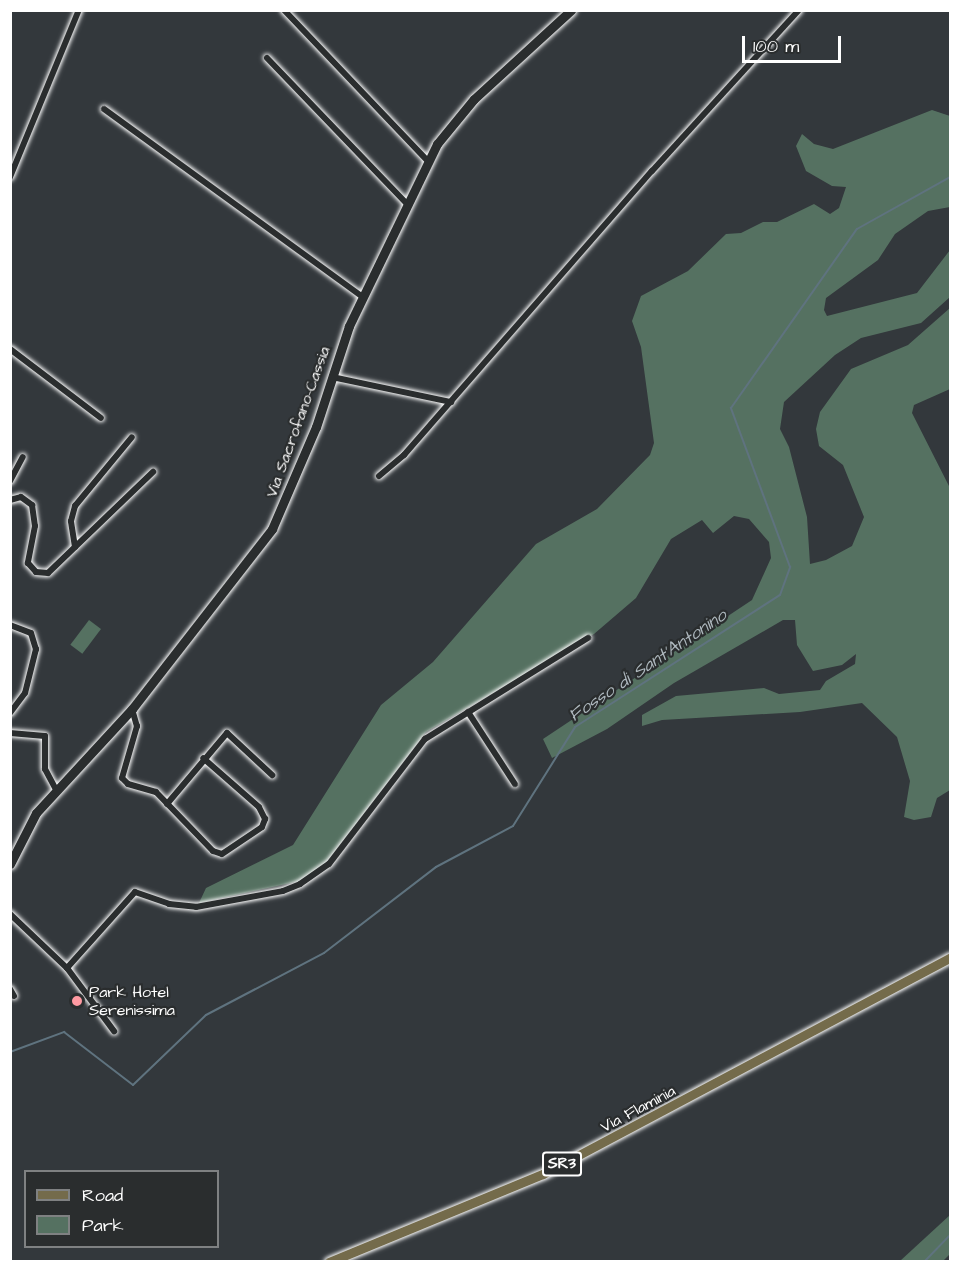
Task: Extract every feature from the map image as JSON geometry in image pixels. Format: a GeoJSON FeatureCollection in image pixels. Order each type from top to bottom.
{"type":"FeatureCollection","features":[{"type":"Feature","properties":{"kind":"main road","name":"Via Flaminia"},"geometry":{"type":"LineString","coordinates":[[329,1262],[543,1174],[951,958]]}},
{"type":"Feature","properties":{"kind":"street"},"geometry":{"type":"LineString","coordinates":[[10,177],[79,10]]}},
{"type":"Feature","properties":{"kind":"street"},"geometry":{"type":"LineString","coordinates":[[284,10],[428,160]]}},
{"type":"Feature","properties":{"kind":"street"},"geometry":{"type":"LineString","coordinates":[[379,476],[392,468],[652,171],[799,10]]}},
{"type":"Feature","properties":{"kind":"street","name":"Via Sacrofano-Cassia"},"geometry":{"type":"LineString","coordinates":[[10,864],[30,823],[56,790],[132,709],[272,529],[289,497],[363,297],[428,160],[474,99],[565,13]]}},
{"type":"Feature","properties":{"kind":"street"},"geometry":{"type":"LineString","coordinates":[[267,58],[407,204]]}},
{"type":"Feature","properties":{"kind":"street"},"geometry":{"type":"LineString","coordinates":[[104,109],[363,297]]}},
{"type":"Feature","properties":{"kind":"street"},"geometry":{"type":"LineString","coordinates":[[10,349],[101,418]]}},
{"type":"Feature","properties":{"kind":"street"},"geometry":{"type":"LineString","coordinates":[[332,376],[451,402]]}},
{"type":"Feature","properties":{"kind":"street"},"geometry":{"type":"LineString","coordinates":[[75,547],[71,521],[75,507],[132,437]]}},
{"type":"Feature","properties":{"kind":"street"},"geometry":{"type":"LineString","coordinates":[[10,481],[23,456]]}},
{"type":"Feature","properties":{"kind":"street"},"geometry":{"type":"LineString","coordinates":[[10,500],[23,498],[34,510],[28,560],[33,570],[42,574],[54,570],[153,472]]}},
{"type":"Feature","properties":{"kind":"street"},"geometry":{"type":"LineString","coordinates":[[10,625],[32,633],[36,649],[25,693],[10,713]]}},
{"type":"Feature","properties":{"kind":"street"},"geometry":{"type":"LineString","coordinates":[[67,968],[135,892],[169,904],[196,907],[284,891],[316,874],[336,855],[418,746],[468,712],[588,638]]}},
{"type":"Feature","properties":{"kind":"street"},"geometry":{"type":"LineString","coordinates":[[132,709],[137,726],[122,778],[128,784],[150,788],[218,853],[228,853],[262,827],[265,819],[259,807],[203,758]]}},
{"type":"Feature","properties":{"kind":"street"},"geometry":{"type":"LineString","coordinates":[[468,712],[515,784]]}},
{"type":"Feature","properties":{"kind":"street"},"geometry":{"type":"LineString","coordinates":[[167,804],[203,758],[230,732],[272,775]]}},
{"type":"Feature","properties":{"kind":"street"},"geometry":{"type":"LineString","coordinates":[[10,733],[45,736],[45,769],[56,790]]}},
{"type":"Feature","properties":{"kind":"street"},"geometry":{"type":"LineString","coordinates":[[10,915],[67,968],[114,1031]]}},
{"type":"Feature","properties":{"kind":"green space"},"geometry":{"type":"Polygon","coordinates":[[[932,110],[950,116],[950,207],[928,211],[895,234],[878,260],[826,298],[824,310],[827,316],[917,293],[950,250],[950,297],[921,323],[861,338],[835,355],[784,402],[780,429],[789,447],[807,517],[810,564],[826,560],[852,546],[864,517],[843,465],[819,446],[816,429],[820,412],[851,369],[908,345],[950,308],[950,389],[914,405],[912,413],[950,488],[950,790],[937,798],[931,817],[914,820],[904,817],[910,781],[897,737],[862,703],[800,712],[662,720],[642,726],[642,715],[676,696],[764,688],[779,694],[820,690],[826,681],[855,664],[856,654],[842,665],[813,671],[797,645],[795,620],[783,620],[674,683],[607,729],[552,758],[543,739],[752,600],[771,558],[769,542],[749,519],[734,516],[713,533],[702,520],[671,539],[636,598],[594,634],[426,732],[326,863],[300,881],[199,903],[206,888],[293,845],[381,705],[433,662],[536,544],[597,509],[650,455],[654,443],[641,347],[632,321],[641,296],[688,271],[726,234],[741,233],[763,222],[777,222],[814,204],[830,214],[839,208],[846,187],[832,186],[806,171],[796,146],[802,134],[814,144],[833,149],[932,110]]]}},
{"type":"Feature","properties":{"kind":"green space"},"geometry":{"type":"Polygon","coordinates":[[[89,620],[101,629],[82,654],[70,645],[89,620]]]}},
{"type":"Feature","properties":{"kind":"green space"},"geometry":{"type":"Polygon","coordinates":[[[950,1215],[950,1254],[943,1261],[900,1261],[950,1215]]]}},
{"type":"Feature","properties":{"kind":"waterway","name":"Fosso di Sant'Antonino"},"geometry":{"type":"LineString","coordinates":[[10,1052],[64,1032],[133,1085],[206,1015],[324,953],[436,867],[513,826],[575,727],[780,595],[790,567],[731,408],[857,229],[950,177]]}},
{"type":"Feature","properties":{"kind":"waterway"},"geometry":{"type":"LineString","coordinates":[[924,1262],[950,1235]]}},
{"type":"Feature","properties":{"kind":"place","name":"Park Hotel Serenissima"},"geometry":{"type":"Point","coordinates":[77,1001]}}]}
